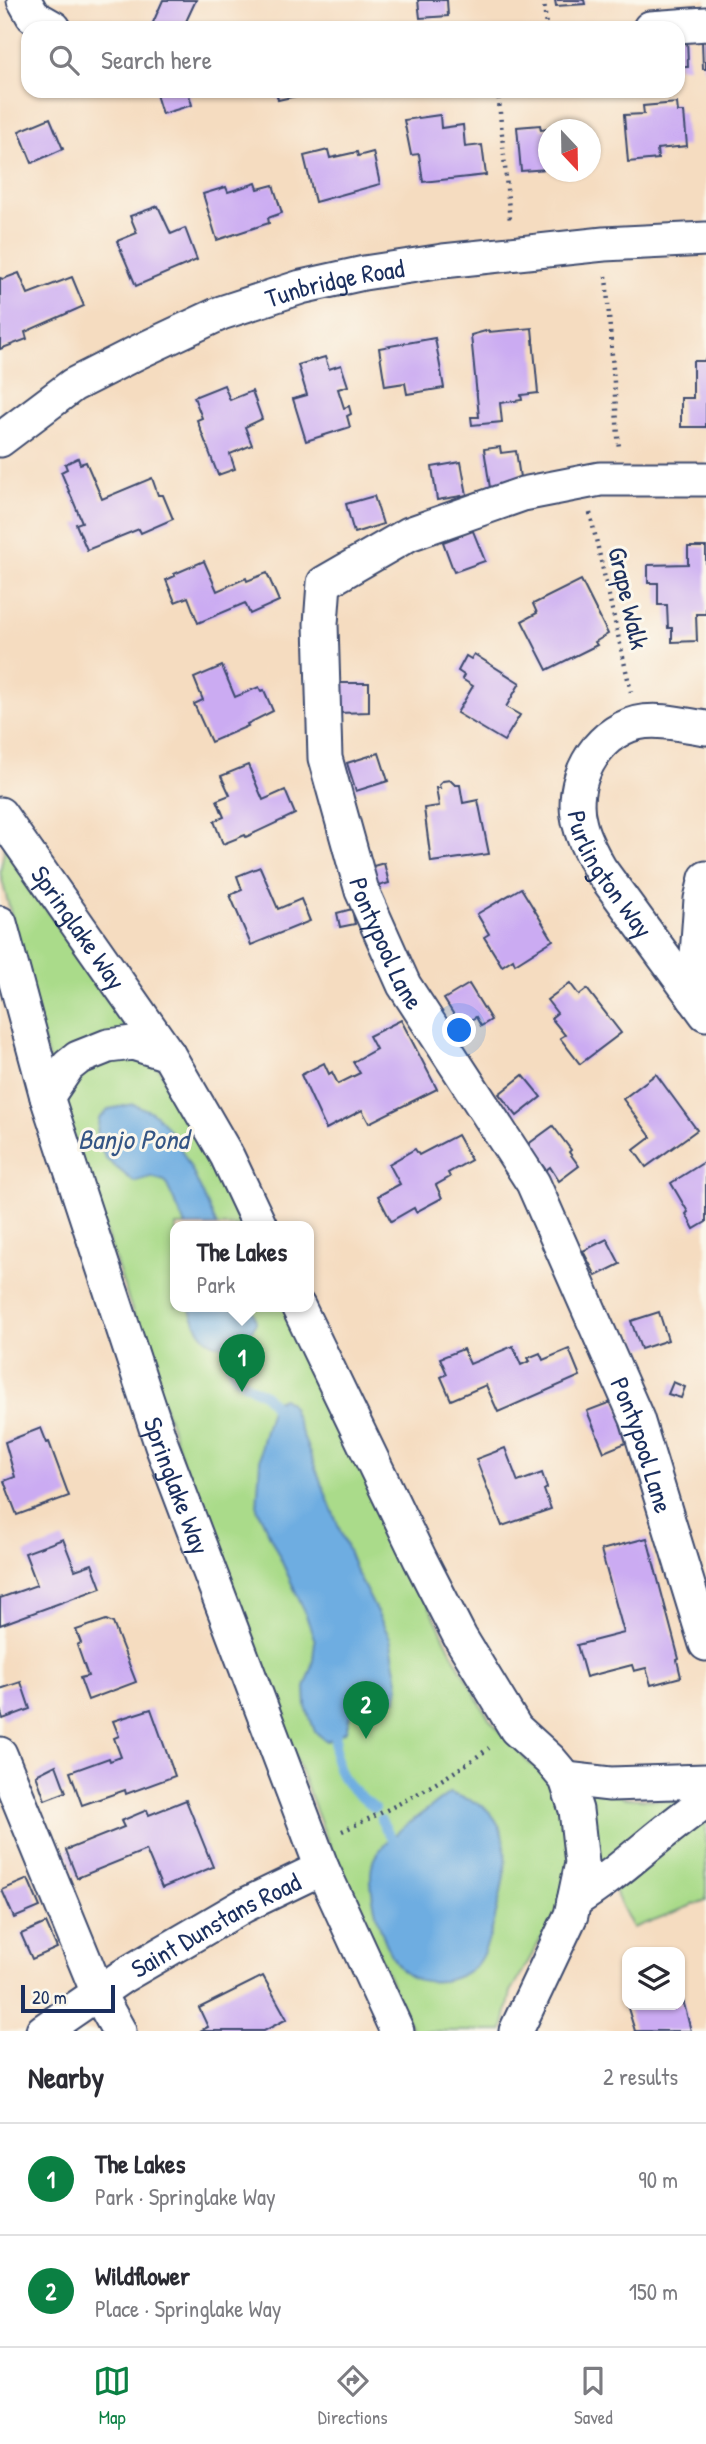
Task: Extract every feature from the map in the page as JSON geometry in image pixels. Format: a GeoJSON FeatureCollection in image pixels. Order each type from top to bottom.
{"type":"FeatureCollection","features":[{"type":"Feature","properties":{"kind":"street"},"geometry":{"type":"LineString","coordinates":[[24,0],[33,16],[42,21]]}},
{"type":"Feature","properties":{"kind":"street"},"geometry":{"type":"LineString","coordinates":[[685,26],[706,24]]}},
{"type":"Feature","properties":{"kind":"street","name":"Tunbridge Road"},"geometry":{"type":"LineString","coordinates":[[0,440],[73,385],[221,313],[301,287],[364,273],[512,253],[604,244],[706,239]]}},
{"type":"Feature","properties":{"kind":"street","name":"Pontypool Lane"},"geometry":{"type":"LineString","coordinates":[[706,479],[583,482],[523,494],[410,534],[324,583],[321,624],[325,758],[362,891],[404,985],[533,1183],[637,1419],[706,1644]]}},
{"type":"Feature","properties":{"kind":"street","name":"Purlington Way"},"geometry":{"type":"LineString","coordinates":[[700,1006],[600,869],[587,847],[579,823],[576,800],[580,780],[589,760],[602,744],[620,730],[638,723],[659,722],[706,728]]}},
{"type":"Feature","properties":{"kind":"street","name":"Springlake Way"},"geometry":{"type":"LineString","coordinates":[[0,814],[168,1054],[227,1156],[258,1221]]}},
{"type":"Feature","properties":{"kind":"street"},"geometry":{"type":"LineString","coordinates":[[700,1006],[701,899],[706,877]]}},
{"type":"Feature","properties":{"kind":"street","name":"Springlake Way"},"geometry":{"type":"LineString","coordinates":[[0,923],[47,1097],[162,1446],[322,1868],[397,2031]]}},
{"type":"Feature","properties":{"kind":"street"},"geometry":{"type":"LineString","coordinates":[[47,1097],[68,1066],[78,1058],[108,1046],[133,1043],[168,1054]]}},
{"type":"Feature","properties":{"kind":"street"},"geometry":{"type":"LineString","coordinates":[[301,1312],[460,1637],[516,1729],[550,1760],[566,1779],[576,1810],[582,1863],[574,1902],[566,1926],[515,2030]]}},
{"type":"Feature","properties":{"kind":"street"},"geometry":{"type":"LineString","coordinates":[[0,1754],[98,1993],[119,2031]]}},
{"type":"Feature","properties":{"kind":"street"},"geometry":{"type":"LineString","coordinates":[[566,1779],[610,1784],[706,1781]]}},
{"type":"Feature","properties":{"kind":"street"},"geometry":{"type":"LineString","coordinates":[[574,1902],[618,1872],[675,1822],[706,1801]]}},
{"type":"Feature","properties":{"kind":"street","name":"Saint Dunstans Road"},"geometry":{"type":"LineString","coordinates":[[43,2031],[123,1976],[243,1906],[322,1868]]}},
{"type":"Feature","properties":{"kind":"path"},"geometry":{"type":"LineString","coordinates":[[544,0],[546,21]]}},
{"type":"Feature","properties":{"kind":"path"},"geometry":{"type":"LineString","coordinates":[[499,98],[512,253]]}},
{"type":"Feature","properties":{"kind":"path"},"geometry":{"type":"LineString","coordinates":[[604,244],[622,479]]}},
{"type":"Feature","properties":{"kind":"path","name":"Grape Walk"},"geometry":{"type":"LineString","coordinates":[[583,482],[638,723]]}},
{"type":"Feature","properties":{"kind":"path"},"geometry":{"type":"LineString","coordinates":[[370,1818],[452,1776],[516,1729]]}},
{"type":"Feature","properties":{"kind":"green space"},"geometry":{"type":"Polygon","coordinates":[[[5,846],[97,986],[164,1076],[241,1221],[170,1221],[170,1312],[286,1312],[452,1653],[489,1719],[530,1764],[625,1798],[674,1801],[706,1795],[706,1900],[633,1928],[600,1863],[541,1939],[511,1992],[503,2031],[413,2031],[334,1857],[197,1504],[50,1066],[0,872],[5,846]]]}},
{"type":"Feature","properties":{"kind":"water","name":"Banjo Pond"},"geometry":{"type":"Polygon","coordinates":[[[133,1104],[153,1113],[162,1121],[189,1165],[215,1221],[184,1221],[165,1181],[151,1177],[134,1182],[106,1159],[96,1139],[99,1119],[109,1109],[133,1104]]]}},
{"type":"Feature","properties":{"kind":"water"},"geometry":{"type":"Polygon","coordinates":[[[191,1312],[254,1312],[256,1322],[249,1337],[218,1345],[201,1333],[191,1312]]]}},
{"type":"Feature","properties":{"kind":"water"},"geometry":{"type":"Polygon","coordinates":[[[283,1398],[290,1403],[356,1571],[390,1638],[399,1687],[396,1700],[385,1702],[373,1692],[361,1699],[351,1712],[346,1731],[327,1741],[315,1732],[306,1707],[305,1688],[312,1668],[315,1641],[304,1610],[257,1508],[261,1445],[273,1402],[283,1398]]]}},
{"type":"Feature","properties":{"kind":"water"},"geometry":{"type":"Polygon","coordinates":[[[449,1793],[480,1805],[496,1820],[504,1844],[505,1870],[486,1948],[475,1966],[455,1978],[423,1981],[406,1974],[390,1952],[373,1899],[372,1866],[376,1855],[392,1837],[449,1793]]]}},
{"type":"Feature","properties":{"kind":"building"},"geometry":{"type":"Polygon","coordinates":[[[163,0],[196,0],[186,21],[154,21],[163,0]]]}},
{"type":"Feature","properties":{"kind":"building"},"geometry":{"type":"Polygon","coordinates":[[[418,0],[447,0],[448,16],[420,18],[418,0]]]}},
{"type":"Feature","properties":{"kind":"building"},"geometry":{"type":"Polygon","coordinates":[[[555,0],[584,0],[585,4],[556,6],[555,0]]]}},
{"type":"Feature","properties":{"kind":"building"},"geometry":{"type":"Polygon","coordinates":[[[685,36],[687,36],[688,67],[685,67],[685,36]]]}},
{"type":"Feature","properties":{"kind":"building"},"geometry":{"type":"Polygon","coordinates":[[[702,39],[706,39],[706,69],[703,69],[702,39]]]}},
{"type":"Feature","properties":{"kind":"building"},"geometry":{"type":"Polygon","coordinates":[[[157,98],[190,98],[192,105],[162,114],[157,98]]]}},
{"type":"Feature","properties":{"kind":"building"},"geometry":{"type":"Polygon","coordinates":[[[677,103],[678,112],[684,112],[687,146],[657,149],[658,159],[628,162],[624,115],[644,114],[643,106],[677,103]]]}},
{"type":"Feature","properties":{"kind":"building"},"geometry":{"type":"Polygon","coordinates":[[[440,115],[441,128],[463,125],[465,147],[482,145],[486,175],[423,182],[419,154],[411,155],[404,120],[440,115]]]}},
{"type":"Feature","properties":{"kind":"building"},"geometry":{"type":"Polygon","coordinates":[[[50,118],[63,149],[32,163],[19,131],[50,118]]]}},
{"type":"Feature","properties":{"kind":"building"},"geometry":{"type":"Polygon","coordinates":[[[538,125],[538,170],[521,171],[517,127],[538,125]]]}},
{"type":"Feature","properties":{"kind":"building"},"geometry":{"type":"Polygon","coordinates":[[[328,150],[330,158],[357,152],[358,156],[373,152],[380,184],[315,202],[304,156],[328,150]]]}},
{"type":"Feature","properties":{"kind":"building"},"geometry":{"type":"Polygon","coordinates":[[[256,183],[258,189],[273,185],[282,213],[268,218],[269,223],[217,240],[203,194],[226,187],[228,192],[256,183]]]}},
{"type":"Feature","properties":{"kind":"building"},"geometry":{"type":"Polygon","coordinates":[[[158,206],[171,234],[185,228],[197,260],[136,286],[117,241],[137,233],[130,216],[158,206]]]}},
{"type":"Feature","properties":{"kind":"building"},"geometry":{"type":"Polygon","coordinates":[[[19,273],[28,294],[72,277],[84,306],[25,332],[27,339],[0,349],[0,278],[19,273]]]}},
{"type":"Feature","properties":{"kind":"building"},"geometry":{"type":"Polygon","coordinates":[[[532,328],[538,393],[521,395],[522,400],[500,403],[502,422],[472,425],[471,417],[479,417],[471,335],[489,330],[532,328]]]}},
{"type":"Feature","properties":{"kind":"building"},"geometry":{"type":"Polygon","coordinates":[[[435,338],[444,388],[407,394],[405,383],[385,386],[379,348],[435,338]]]}},
{"type":"Feature","properties":{"kind":"building"},"geometry":{"type":"Polygon","coordinates":[[[325,357],[329,369],[341,365],[348,386],[338,389],[344,408],[349,406],[351,414],[347,416],[350,427],[306,441],[293,399],[307,395],[298,365],[325,357]]]}},
{"type":"Feature","properties":{"kind":"building"},"geometry":{"type":"Polygon","coordinates":[[[706,359],[706,427],[681,427],[681,398],[693,398],[693,361],[706,359]]]}},
{"type":"Feature","properties":{"kind":"building"},"geometry":{"type":"Polygon","coordinates":[[[224,385],[230,400],[252,391],[262,419],[245,427],[252,445],[230,454],[235,469],[218,475],[197,420],[202,418],[194,397],[224,385]]]}},
{"type":"Feature","properties":{"kind":"building"},"geometry":{"type":"Polygon","coordinates":[[[500,447],[501,453],[516,451],[521,484],[490,488],[484,449],[500,447]]]}},
{"type":"Feature","properties":{"kind":"building"},"geometry":{"type":"Polygon","coordinates":[[[78,458],[80,464],[86,462],[102,499],[152,478],[158,495],[163,495],[173,519],[141,533],[139,529],[87,550],[76,524],[82,522],[61,472],[67,469],[65,464],[78,458]]]}},
{"type":"Feature","properties":{"kind":"building"},"geometry":{"type":"Polygon","coordinates":[[[461,462],[467,495],[437,500],[432,467],[461,462]]]}},
{"type":"Feature","properties":{"kind":"building"},"geometry":{"type":"Polygon","coordinates":[[[374,496],[383,524],[354,533],[346,504],[374,496]]]}},
{"type":"Feature","properties":{"kind":"building"},"geometry":{"type":"Polygon","coordinates":[[[473,531],[485,561],[454,572],[443,542],[473,531]]]}},
{"type":"Feature","properties":{"kind":"building"},"geometry":{"type":"Polygon","coordinates":[[[688,547],[706,547],[706,614],[696,614],[697,641],[672,642],[667,605],[658,605],[658,583],[648,583],[648,565],[688,564],[688,547]]]}},
{"type":"Feature","properties":{"kind":"building"},"geometry":{"type":"Polygon","coordinates":[[[204,561],[217,591],[246,578],[247,581],[267,573],[279,601],[250,614],[245,603],[198,623],[188,597],[175,602],[166,580],[204,561]]]}},
{"type":"Feature","properties":{"kind":"building"},"geometry":{"type":"Polygon","coordinates":[[[581,580],[608,634],[595,642],[597,645],[547,670],[522,621],[537,613],[533,604],[581,580]]]}},
{"type":"Feature","properties":{"kind":"building"},"geometry":{"type":"Polygon","coordinates":[[[474,654],[520,683],[506,707],[520,715],[504,741],[457,713],[473,686],[462,679],[464,675],[458,671],[466,656],[471,659],[474,654]]]}},
{"type":"Feature","properties":{"kind":"building"},"geometry":{"type":"Polygon","coordinates":[[[222,666],[235,697],[259,687],[261,691],[264,690],[273,711],[247,724],[248,726],[211,742],[194,704],[203,700],[194,678],[222,666]]]}},
{"type":"Feature","properties":{"kind":"building"},"geometry":{"type":"Polygon","coordinates":[[[338,683],[369,683],[369,712],[338,713],[338,683]]]}},
{"type":"Feature","properties":{"kind":"building"},"geometry":{"type":"Polygon","coordinates":[[[379,753],[388,781],[356,791],[347,763],[379,753]]]}},
{"type":"Feature","properties":{"kind":"building"},"geometry":{"type":"Polygon","coordinates":[[[248,765],[263,800],[285,790],[295,814],[246,837],[245,835],[223,844],[214,821],[224,817],[217,800],[230,795],[221,776],[248,765]]]}},
{"type":"Feature","properties":{"kind":"building"},"geometry":{"type":"Polygon","coordinates":[[[450,780],[455,785],[460,785],[463,803],[478,800],[489,854],[431,862],[424,808],[439,806],[436,788],[440,788],[439,785],[443,781],[450,780]]]}},
{"type":"Feature","properties":{"kind":"building"},"geometry":{"type":"Polygon","coordinates":[[[384,863],[389,883],[375,887],[370,867],[384,863]]]}},
{"type":"Feature","properties":{"kind":"building"},"geometry":{"type":"Polygon","coordinates":[[[260,867],[278,909],[301,899],[310,921],[251,945],[230,895],[242,890],[237,876],[260,867]]]}},
{"type":"Feature","properties":{"kind":"building"},"geometry":{"type":"Polygon","coordinates":[[[521,888],[553,940],[515,964],[513,959],[502,966],[484,937],[489,934],[477,914],[521,888]]]}},
{"type":"Feature","properties":{"kind":"building"},"geometry":{"type":"Polygon","coordinates":[[[352,909],[355,924],[340,927],[337,913],[352,909]]]}},
{"type":"Feature","properties":{"kind":"building"},"geometry":{"type":"Polygon","coordinates":[[[570,983],[579,995],[587,989],[621,1033],[580,1064],[560,1038],[565,1035],[551,1018],[557,1013],[547,1000],[570,983]]]}},
{"type":"Feature","properties":{"kind":"building"},"geometry":{"type":"Polygon","coordinates":[[[469,984],[491,1020],[481,1026],[476,1017],[461,1026],[444,999],[469,984]]]}},
{"type":"Feature","properties":{"kind":"building"},"geometry":{"type":"Polygon","coordinates":[[[401,1020],[437,1089],[369,1123],[362,1110],[326,1129],[301,1075],[324,1063],[338,1084],[360,1073],[353,1062],[376,1049],[369,1036],[401,1020]]]}},
{"type":"Feature","properties":{"kind":"building"},"geometry":{"type":"Polygon","coordinates":[[[656,1074],[697,1130],[646,1167],[634,1150],[651,1137],[623,1099],[656,1074]]]}},
{"type":"Feature","properties":{"kind":"building"},"geometry":{"type":"Polygon","coordinates":[[[523,1075],[541,1097],[517,1116],[499,1094],[523,1075]]]}},
{"type":"Feature","properties":{"kind":"building"},"geometry":{"type":"Polygon","coordinates":[[[553,1126],[579,1166],[559,1181],[550,1167],[546,1170],[527,1145],[553,1126]]]}},
{"type":"Feature","properties":{"kind":"building"},"geometry":{"type":"Polygon","coordinates":[[[457,1135],[471,1160],[448,1173],[450,1177],[436,1185],[442,1198],[416,1212],[414,1208],[391,1221],[378,1196],[400,1184],[389,1164],[415,1149],[419,1155],[457,1135]]]}},
{"type":"Feature","properties":{"kind":"building"},"geometry":{"type":"Polygon","coordinates":[[[706,1161],[706,1222],[694,1229],[686,1214],[688,1212],[671,1183],[706,1161]]]}},
{"type":"Feature","properties":{"kind":"building"},"geometry":{"type":"Polygon","coordinates":[[[607,1239],[620,1264],[596,1276],[583,1251],[607,1239]]]}},
{"type":"Feature","properties":{"kind":"building"},"geometry":{"type":"Polygon","coordinates":[[[659,1312],[668,1340],[641,1349],[631,1321],[659,1312]]]}},
{"type":"Feature","properties":{"kind":"building"},"geometry":{"type":"Polygon","coordinates":[[[513,1346],[521,1365],[530,1361],[528,1358],[540,1353],[543,1360],[569,1349],[580,1376],[498,1412],[486,1385],[451,1400],[441,1377],[447,1374],[440,1358],[463,1349],[470,1364],[513,1346]]]}},
{"type":"Feature","properties":{"kind":"building"},"geometry":{"type":"Polygon","coordinates":[[[673,1382],[685,1387],[681,1398],[668,1394],[673,1382]]]}},
{"type":"Feature","properties":{"kind":"building"},"geometry":{"type":"Polygon","coordinates":[[[616,1400],[633,1440],[604,1452],[587,1411],[616,1400]]]}},
{"type":"Feature","properties":{"kind":"building"},"geometry":{"type":"Polygon","coordinates":[[[41,1428],[69,1496],[17,1515],[4,1481],[15,1477],[5,1442],[41,1428]]]}},
{"type":"Feature","properties":{"kind":"building"},"geometry":{"type":"Polygon","coordinates":[[[505,1448],[518,1482],[542,1473],[547,1488],[544,1490],[551,1509],[502,1526],[476,1459],[505,1448]]]}},
{"type":"Feature","properties":{"kind":"building"},"geometry":{"type":"Polygon","coordinates":[[[647,1538],[679,1659],[681,1677],[651,1685],[646,1668],[634,1671],[632,1665],[586,1677],[577,1645],[624,1633],[601,1550],[647,1538]]]}},
{"type":"Feature","properties":{"kind":"building"},"geometry":{"type":"Polygon","coordinates":[[[63,1539],[75,1570],[92,1564],[101,1588],[0,1625],[0,1598],[37,1585],[25,1553],[63,1539]]]}},
{"type":"Feature","properties":{"kind":"building"},"geometry":{"type":"Polygon","coordinates":[[[106,1620],[113,1623],[136,1682],[88,1700],[80,1678],[88,1676],[77,1645],[81,1643],[76,1630],[106,1620]]]}},
{"type":"Feature","properties":{"kind":"building"},"geometry":{"type":"Polygon","coordinates":[[[21,1682],[30,1709],[3,1719],[0,1689],[21,1682]]]}},
{"type":"Feature","properties":{"kind":"building"},"geometry":{"type":"Polygon","coordinates":[[[151,1709],[175,1776],[126,1794],[125,1790],[82,1805],[70,1772],[109,1758],[110,1761],[121,1757],[114,1738],[119,1736],[113,1721],[151,1709]]]}},
{"type":"Feature","properties":{"kind":"building"},"geometry":{"type":"Polygon","coordinates":[[[56,1765],[66,1792],[45,1800],[36,1775],[56,1765]]]}},
{"type":"Feature","properties":{"kind":"building"},"geometry":{"type":"Polygon","coordinates":[[[186,1800],[213,1867],[162,1888],[146,1850],[77,1878],[66,1850],[124,1827],[121,1821],[147,1810],[149,1815],[186,1800]]]}},
{"type":"Feature","properties":{"kind":"building"},"geometry":{"type":"Polygon","coordinates":[[[28,1879],[40,1907],[14,1918],[2,1890],[28,1879]]]}},
{"type":"Feature","properties":{"kind":"building"},"geometry":{"type":"Polygon","coordinates":[[[46,1923],[57,1948],[32,1959],[21,1934],[46,1923]]]}},
{"type":"Feature","properties":{"kind":"building"},"geometry":{"type":"Polygon","coordinates":[[[263,1976],[287,2019],[264,2031],[200,2031],[208,2027],[199,2008],[263,1976]]]}},
{"type":"Feature","properties":{"kind":"building"},"geometry":{"type":"Polygon","coordinates":[[[685,2008],[691,2031],[635,2031],[629,2010],[685,2010],[685,2008]]]}},
{"type":"Feature","properties":{"kind":"waterway"},"geometry":{"type":"LineString","coordinates":[[225,1334],[228,1357],[234,1373],[269,1400],[277,1413]]}},
{"type":"Feature","properties":{"kind":"waterway"},"geometry":{"type":"LineString","coordinates":[[337,1724],[335,1753],[340,1773],[353,1790],[375,1808]]}},
{"type":"Feature","properties":{"kind":"waterway"},"geometry":{"type":"LineString","coordinates":[[381,1820],[392,1839]]}},
{"type":"Feature","properties":{"kind":"place","name":"The Lakes"},"geometry":{"type":"Point","coordinates":[242,1392]}},
{"type":"Feature","properties":{"kind":"place","name":"Wildflower"},"geometry":{"type":"Point","coordinates":[366,1739]}}]}
